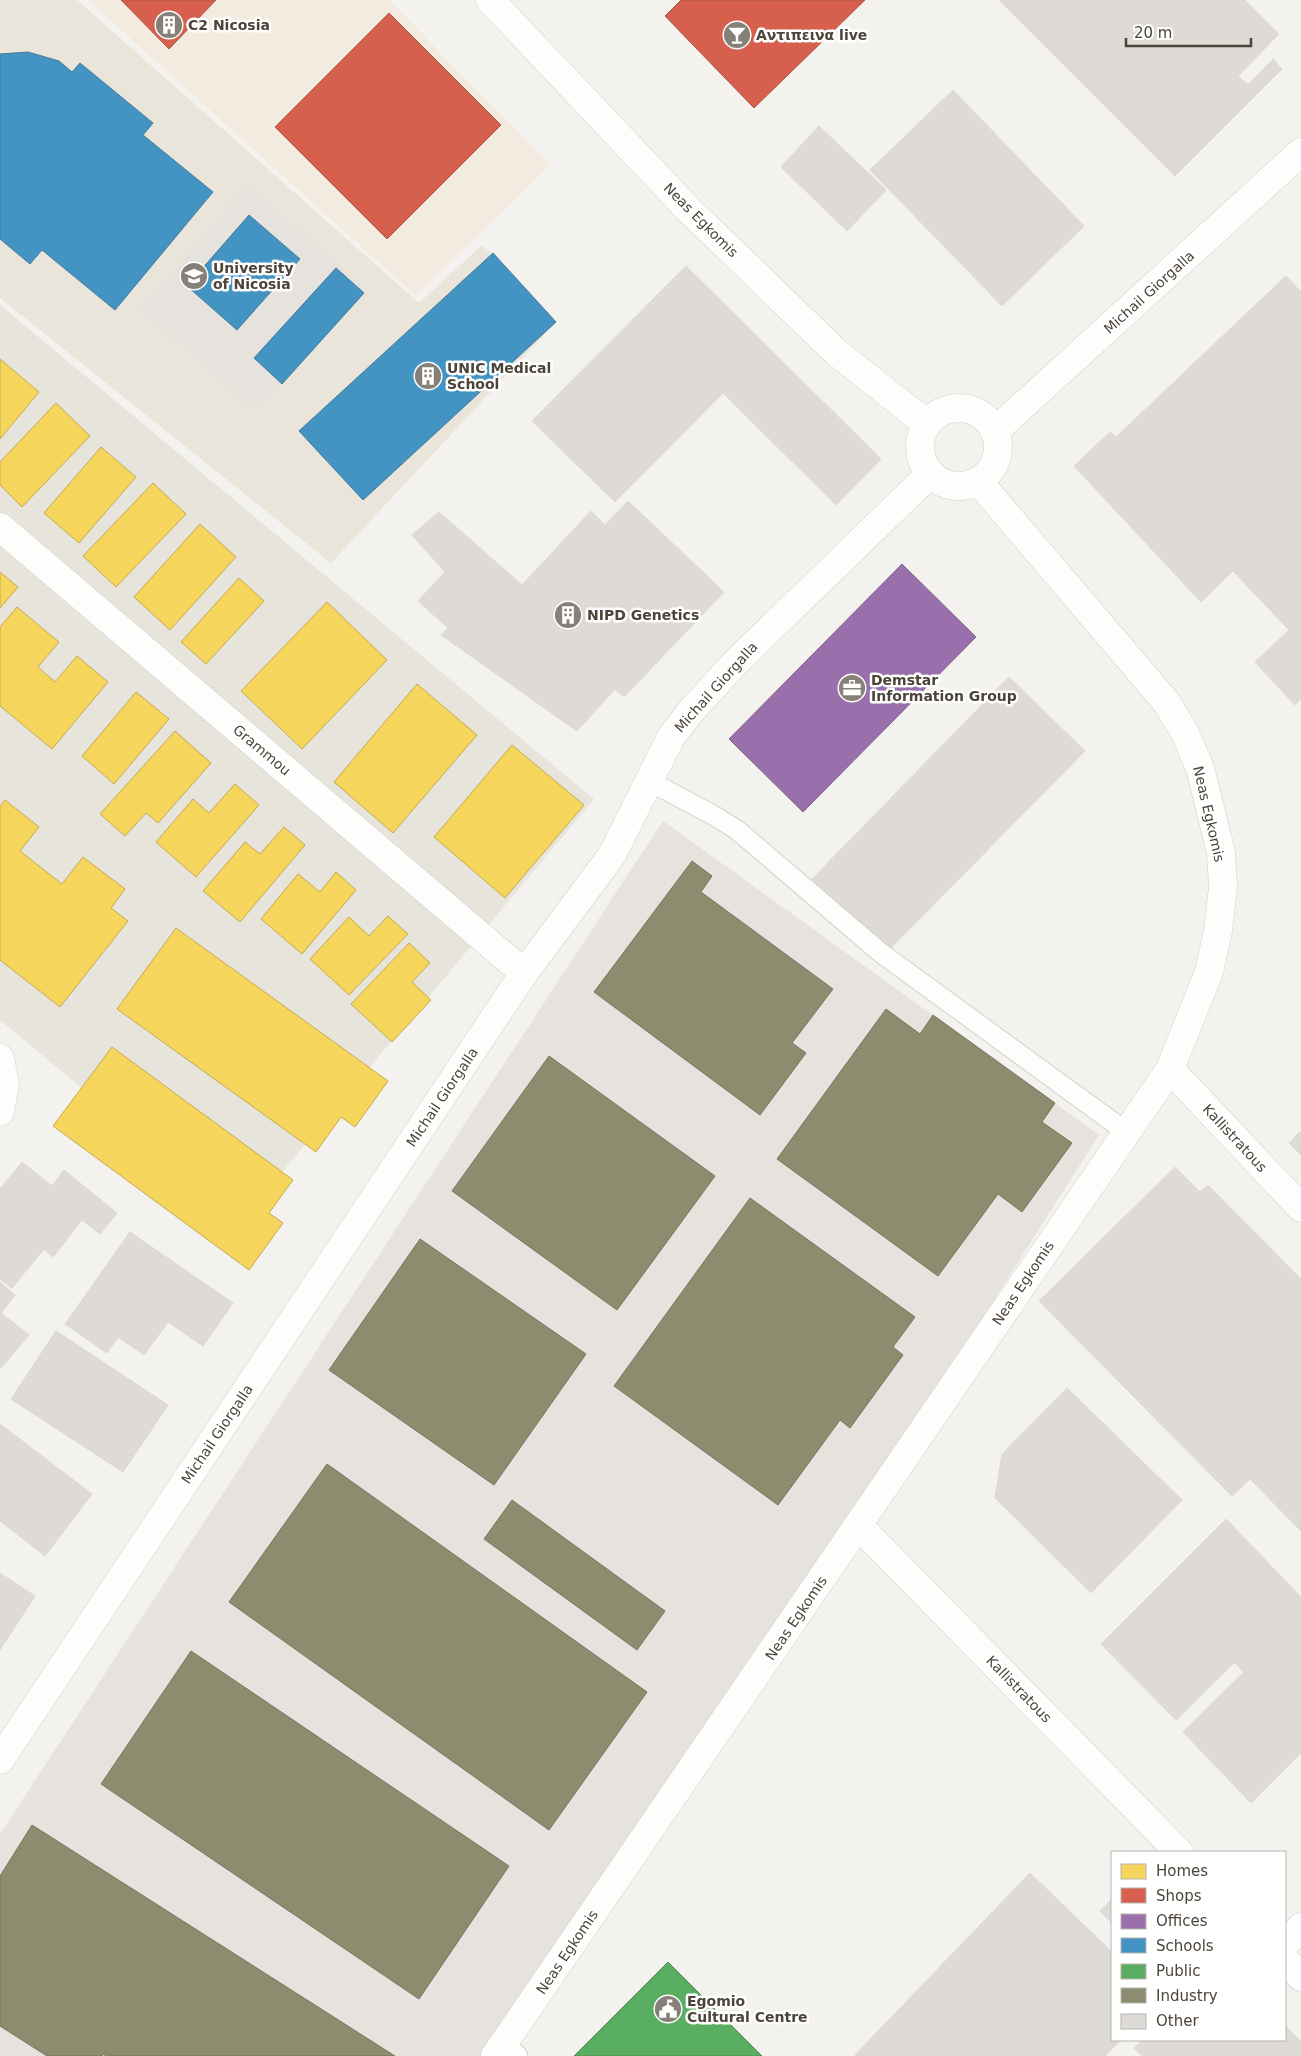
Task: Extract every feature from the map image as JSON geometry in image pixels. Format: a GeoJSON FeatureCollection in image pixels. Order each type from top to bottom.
{"type":"FeatureCollection","features":[{"type":"Feature","properties":{"kind":"street","name":"Neas Egkomis"},"geometry":{"type":"LineString","coordinates":[[490,0],[688,209],[836,352],[927,424]]}},
{"type":"Feature","properties":{"kind":"street","name":"Michail Giorgalla"},"geometry":{"type":"LineString","coordinates":[[995,431],[1301,152]]}},
{"type":"Feature","properties":{"kind":"street"},"geometry":{"type":"LineString","coordinates":[[964,408],[978,412],[985,417],[995,431],[998,448],[996,461],[990,472],[978,481],[964,486],[943,483],[930,474],[921,458],[920,445],[923,430],[927,424],[945,410],[964,408]]}},
{"type":"Feature","properties":{"kind":"street","name":"Michail Giorgalla"},"geometry":{"type":"LineString","coordinates":[[0,1760],[524,974],[612,856],[672,737],[692,710],[734,664],[930,474]]}},
{"type":"Feature","properties":{"kind":"street","name":"Neas Egkomis"},"geometry":{"type":"LineString","coordinates":[[506,2052],[859,1526],[1170,1068],[1210,972],[1218,931],[1223,887],[1221,853],[1200,768],[1185,733],[1167,703],[978,481]]}},
{"type":"Feature","properties":{"kind":"street","name":"Grammou"},"geometry":{"type":"LineString","coordinates":[[0,527],[524,974]]}},
{"type":"Feature","properties":{"kind":"street"},"geometry":{"type":"LineString","coordinates":[[0,1058],[5,1084],[0,1112]]}},
{"type":"Feature","properties":{"kind":"street","name":"Kallistratous"},"geometry":{"type":"LineString","coordinates":[[1170,1068],[1301,1208]]}},
{"type":"Feature","properties":{"kind":"street","name":"Kallistratous"},"geometry":{"type":"LineString","coordinates":[[859,1526],[1178,1851]]}},
{"type":"Feature","properties":{"kind":"street"},"geometry":{"type":"LineString","coordinates":[[1286,1943],[1301,1927]]}},
{"type":"Feature","properties":{"kind":"street"},"geometry":{"type":"LineString","coordinates":[[1286,1961],[1301,1976]]}},
{"type":"Feature","properties":{"kind":"lane"},"geometry":{"type":"LineString","coordinates":[[649,781],[737,830],[881,953],[1126,1131]]}},
{"type":"Feature","properties":{"kind":"shaded area","name":"University of Nicosia"},"geometry":{"type":"Polygon","coordinates":[[[0,0],[77,0],[419,303],[481,246],[493,253],[556,322],[331,563],[0,298],[0,0]]]}},
{"type":"Feature","properties":{"kind":"shaded area"},"geometry":{"type":"Polygon","coordinates":[[[88,0],[389,0],[550,165],[416,296],[88,0]]]}},
{"type":"Feature","properties":{"kind":"shaded area"},"geometry":{"type":"Polygon","coordinates":[[[248,185],[364,288],[255,411],[141,309],[248,185]]]}},
{"type":"Feature","properties":{"kind":"shaded area"},"geometry":{"type":"Polygon","coordinates":[[[0,305],[594,799],[241,1221],[0,1020],[0,305]]]}},
{"type":"Feature","properties":{"kind":"shaded area"},"geometry":{"type":"Polygon","coordinates":[[[663,821],[1099,1135],[512,2056],[0,2056],[0,1834],[663,821]]]}},
{"type":"Feature","properties":{"kind":"building: Homes"},"geometry":{"type":"Polygon","coordinates":[[[0,359],[39,392],[0,439],[0,359]]]}},
{"type":"Feature","properties":{"kind":"building: Homes"},"geometry":{"type":"Polygon","coordinates":[[[56,403],[90,436],[22,507],[0,485],[0,462],[56,403]]]}},
{"type":"Feature","properties":{"kind":"building: Homes"},"geometry":{"type":"Polygon","coordinates":[[[101,447],[136,477],[79,543],[44,513],[101,447]]]}},
{"type":"Feature","properties":{"kind":"building: Homes"},"geometry":{"type":"Polygon","coordinates":[[[153,483],[186,514],[116,587],[83,556],[153,483]]]}},
{"type":"Feature","properties":{"kind":"building: Homes"},"geometry":{"type":"Polygon","coordinates":[[[200,524],[236,557],[170,630],[134,597],[200,524]]]}},
{"type":"Feature","properties":{"kind":"building: Homes"},"geometry":{"type":"Polygon","coordinates":[[[0,572],[18,587],[0,608],[0,572]]]}},
{"type":"Feature","properties":{"kind":"building: Homes"},"geometry":{"type":"Polygon","coordinates":[[[239,578],[264,601],[206,664],[181,642],[239,578]]]}},
{"type":"Feature","properties":{"kind":"building: Homes"},"geometry":{"type":"Polygon","coordinates":[[[327,602],[387,660],[302,749],[241,691],[327,602]]]}},
{"type":"Feature","properties":{"kind":"building: Homes"},"geometry":{"type":"Polygon","coordinates":[[[17,607],[59,642],[38,667],[55,682],[77,656],[108,682],[52,749],[0,706],[0,627],[17,607]]]}},
{"type":"Feature","properties":{"kind":"building: Homes"},"geometry":{"type":"Polygon","coordinates":[[[417,684],[477,735],[393,833],[334,782],[417,684]]]}},
{"type":"Feature","properties":{"kind":"building: Homes"},"geometry":{"type":"Polygon","coordinates":[[[136,692],[169,719],[114,784],[82,756],[136,692]]]}},
{"type":"Feature","properties":{"kind":"building: Homes"},"geometry":{"type":"Polygon","coordinates":[[[175,731],[211,763],[158,823],[146,813],[125,836],[100,814],[175,731]]]}},
{"type":"Feature","properties":{"kind":"building: Homes"},"geometry":{"type":"Polygon","coordinates":[[[512,745],[584,805],[505,898],[434,837],[512,745]]]}},
{"type":"Feature","properties":{"kind":"building: Homes"},"geometry":{"type":"Polygon","coordinates":[[[235,784],[259,805],[196,877],[156,842],[193,799],[209,813],[235,784]]]}},
{"type":"Feature","properties":{"kind":"building: Homes"},"geometry":{"type":"Polygon","coordinates":[[[5,800],[39,827],[20,851],[62,884],[83,857],[125,889],[111,908],[128,921],[60,1007],[0,960],[0,806],[5,800]]]}},
{"type":"Feature","properties":{"kind":"building: Homes"},"geometry":{"type":"Polygon","coordinates":[[[284,827],[305,845],[240,922],[203,891],[245,842],[260,854],[284,827]]]}},
{"type":"Feature","properties":{"kind":"building: Homes"},"geometry":{"type":"Polygon","coordinates":[[[336,872],[356,890],[302,954],[261,919],[298,874],[320,892],[336,872]]]}},
{"type":"Feature","properties":{"kind":"building: Homes"},"geometry":{"type":"Polygon","coordinates":[[[388,916],[408,934],[349,995],[310,959],[349,917],[369,936],[388,916]]]}},
{"type":"Feature","properties":{"kind":"building: Homes"},"geometry":{"type":"Polygon","coordinates":[[[176,928],[388,1081],[355,1127],[341,1117],[316,1152],[117,1009],[176,928]]]}},
{"type":"Feature","properties":{"kind":"building: Homes"},"geometry":{"type":"Polygon","coordinates":[[[409,943],[430,963],[412,982],[431,1000],[392,1042],[351,1004],[409,943]]]}},
{"type":"Feature","properties":{"kind":"building: Homes"},"geometry":{"type":"Polygon","coordinates":[[[112,1047],[293,1180],[269,1213],[283,1223],[249,1270],[53,1126],[112,1047]]]}},
{"type":"Feature","properties":{"kind":"building: Shops","name":"C2 Nicosia"},"geometry":{"type":"Polygon","coordinates":[[[121,0],[216,0],[169,49],[121,0]]]}},
{"type":"Feature","properties":{"kind":"building: Shops"},"geometry":{"type":"Polygon","coordinates":[[[681,0],[865,0],[754,108],[665,16],[681,0]]]}},
{"type":"Feature","properties":{"kind":"building: Shops"},"geometry":{"type":"Polygon","coordinates":[[[389,13],[501,125],[387,239],[275,127],[389,13]]]}},
{"type":"Feature","properties":{"kind":"building: Offices","name":"Demstar Information Group"},"geometry":{"type":"Polygon","coordinates":[[[902,564],[976,637],[803,812],[729,739],[902,564]]]}},
{"type":"Feature","properties":{"kind":"building: Schools"},"geometry":{"type":"Polygon","coordinates":[[[28,52],[59,61],[72,72],[80,63],[153,123],[143,135],[213,192],[115,310],[42,250],[30,264],[0,239],[0,54],[28,52]]]}},
{"type":"Feature","properties":{"kind":"building: Schools"},"geometry":{"type":"Polygon","coordinates":[[[249,215],[300,259],[237,330],[187,286],[249,215]]]}},
{"type":"Feature","properties":{"kind":"building: Schools","name":"UNIC Medical School"},"geometry":{"type":"Polygon","coordinates":[[[493,253],[556,322],[363,500],[299,431],[493,253]]]}},
{"type":"Feature","properties":{"kind":"building: Schools"},"geometry":{"type":"Polygon","coordinates":[[[336,268],[364,293],[282,384],[254,358],[336,268]]]}},
{"type":"Feature","properties":{"kind":"building: Public","name":"Egomio Cultural Centre"},"geometry":{"type":"Polygon","coordinates":[[[668,1962],[762,2056],[574,2056],[668,1962]]]}},
{"type":"Feature","properties":{"kind":"building: Industry"},"geometry":{"type":"Polygon","coordinates":[[[692,861],[712,876],[701,892],[833,989],[792,1043],[806,1053],[760,1115],[594,992],[692,861]]]}},
{"type":"Feature","properties":{"kind":"building: Industry"},"geometry":{"type":"Polygon","coordinates":[[[886,1009],[920,1034],[933,1015],[1055,1103],[1042,1122],[1072,1143],[1022,1212],[998,1194],[938,1276],[777,1159],[886,1009]]]}},
{"type":"Feature","properties":{"kind":"building: Industry"},"geometry":{"type":"Polygon","coordinates":[[[549,1056],[715,1176],[617,1310],[452,1191],[549,1056]]]}},
{"type":"Feature","properties":{"kind":"building: Industry"},"geometry":{"type":"Polygon","coordinates":[[[750,1198],[915,1317],[893,1347],[903,1355],[850,1428],[840,1420],[778,1505],[614,1386],[750,1198]]]}},
{"type":"Feature","properties":{"kind":"building: Industry"},"geometry":{"type":"Polygon","coordinates":[[[420,1239],[586,1354],[494,1485],[329,1370],[420,1239]]]}},
{"type":"Feature","properties":{"kind":"building: Industry"},"geometry":{"type":"Polygon","coordinates":[[[327,1464],[647,1692],[549,1830],[229,1602],[327,1464]]]}},
{"type":"Feature","properties":{"kind":"building: Industry"},"geometry":{"type":"Polygon","coordinates":[[[512,1500],[665,1611],[637,1650],[484,1539],[512,1500]]]}},
{"type":"Feature","properties":{"kind":"building: Industry"},"geometry":{"type":"Polygon","coordinates":[[[191,1651],[509,1866],[419,1999],[101,1784],[191,1651]]]}},
{"type":"Feature","properties":{"kind":"building: Industry"},"geometry":{"type":"Polygon","coordinates":[[[32,1825],[395,2056],[106,2056],[103,2054],[102,2056],[47,2056],[0,2026],[0,1876],[32,1825]]]}},
{"type":"Feature","properties":{"kind":"building: Other"},"geometry":{"type":"Polygon","coordinates":[[[999,0],[1245,0],[1279,34],[1238,76],[1248,85],[1273,59],[1282,69],[1175,176],[999,0]]]}},
{"type":"Feature","properties":{"kind":"building: Other"},"geometry":{"type":"Polygon","coordinates":[[[953,90],[1084,226],[1002,306],[870,170],[953,90]]]}},
{"type":"Feature","properties":{"kind":"building: Other"},"geometry":{"type":"Polygon","coordinates":[[[819,126],[886,190],[847,231],[781,167],[819,126]]]}},
{"type":"Feature","properties":{"kind":"building: Other"},"geometry":{"type":"Polygon","coordinates":[[[686,266],[881,459],[836,505],[723,393],[615,502],[532,421],[686,266]]]}},
{"type":"Feature","properties":{"kind":"building: Other"},"geometry":{"type":"Polygon","coordinates":[[[1286,276],[1301,292],[1301,699],[1295,705],[1255,662],[1289,630],[1233,571],[1201,602],[1074,466],[1110,432],[1116,437],[1286,276]]]}},
{"type":"Feature","properties":{"kind":"building: Other","name":"NIPD Genetics"},"geometry":{"type":"Polygon","coordinates":[[[628,501],[724,592],[624,697],[615,689],[577,731],[441,635],[448,628],[418,601],[445,572],[412,535],[439,512],[522,585],[591,511],[605,525],[628,501]]]}},
{"type":"Feature","properties":{"kind":"building: Other"},"geometry":{"type":"Polygon","coordinates":[[[1009,677],[1085,751],[887,952],[812,879],[1009,677]]]}},
{"type":"Feature","properties":{"kind":"building: Other"},"geometry":{"type":"Polygon","coordinates":[[[1301,1131],[1301,1155],[1289,1143],[1301,1131]]]}},
{"type":"Feature","properties":{"kind":"building: Other"},"geometry":{"type":"Polygon","coordinates":[[[22,1162],[52,1186],[64,1170],[117,1213],[100,1234],[82,1220],[53,1257],[44,1249],[12,1288],[0,1279],[0,1189],[22,1162]]]}},
{"type":"Feature","properties":{"kind":"building: Other"},"geometry":{"type":"Polygon","coordinates":[[[1175,1167],[1200,1192],[1208,1185],[1301,1279],[1301,1334],[1299,1336],[1301,1338],[1301,1531],[1250,1479],[1232,1496],[1039,1301],[1175,1167]]]}},
{"type":"Feature","properties":{"kind":"building: Other"},"geometry":{"type":"Polygon","coordinates":[[[130,1232],[233,1303],[203,1346],[168,1322],[144,1355],[118,1337],[107,1353],[65,1324],[130,1232]]]}},
{"type":"Feature","properties":{"kind":"building: Other"},"geometry":{"type":"Polygon","coordinates":[[[0,1282],[15,1295],[1,1313],[29,1335],[0,1369],[0,1282]]]}},
{"type":"Feature","properties":{"kind":"building: Other"},"geometry":{"type":"Polygon","coordinates":[[[56,1331],[168,1405],[123,1472],[11,1399],[56,1331]]]}},
{"type":"Feature","properties":{"kind":"building: Other"},"geometry":{"type":"Polygon","coordinates":[[[1067,1388],[1182,1500],[1091,1593],[995,1498],[1002,1454],[1067,1388]]]}},
{"type":"Feature","properties":{"kind":"building: Other"},"geometry":{"type":"Polygon","coordinates":[[[0,1424],[92,1494],[45,1556],[0,1521],[0,1424]]]}},
{"type":"Feature","properties":{"kind":"building: Other"},"geometry":{"type":"Polygon","coordinates":[[[1226,1519],[1301,1597],[1176,1720],[1101,1644],[1226,1519]]]}},
{"type":"Feature","properties":{"kind":"building: Other"},"geometry":{"type":"Polygon","coordinates":[[[0,1573],[35,1596],[0,1650],[0,1573]]]}},
{"type":"Feature","properties":{"kind":"building: Other"},"geometry":{"type":"Polygon","coordinates":[[[1301,1597],[1301,1731],[1234,1662],[1301,1597]]]}},
{"type":"Feature","properties":{"kind":"building: Other"},"geometry":{"type":"Polygon","coordinates":[[[1244,1672],[1301,1731],[1301,1753],[1251,1803],[1183,1732],[1244,1672]]]}},
{"type":"Feature","properties":{"kind":"building: Other"},"geometry":{"type":"Polygon","coordinates":[[[1030,1873],[1111,1951],[1111,2041],[1120,2041],[1105,2056],[855,2055],[1030,1873]]]}},
{"type":"Feature","properties":{"kind":"building: Other"},"geometry":{"type":"Polygon","coordinates":[[[1111,1900],[1111,1922],[1100,1911],[1111,1900]]]}},
{"type":"Feature","properties":{"kind":"building: Other"},"geometry":{"type":"Polygon","coordinates":[[[1286,2026],[1301,2042],[1301,2056],[1142,2056],[1134,2048],[1142,2041],[1286,2041],[1286,2026]]]}},
{"type":"Feature","properties":{"kind":"place","name":"C2 Nicosia"},"geometry":{"type":"Point","coordinates":[169,25]}},
{"type":"Feature","properties":{"kind":"place","name":"Αντιπεινα live"},"geometry":{"type":"Point","coordinates":[737,35]}},
{"type":"Feature","properties":{"kind":"place","name":"University of Nicosia"},"geometry":{"type":"Point","coordinates":[194,276]}},
{"type":"Feature","properties":{"kind":"place","name":"UNIC Medical School"},"geometry":{"type":"Point","coordinates":[428,376]}},
{"type":"Feature","properties":{"kind":"place","name":"NIPD Genetics"},"geometry":{"type":"Point","coordinates":[568,615]}},
{"type":"Feature","properties":{"kind":"place","name":"Demstar Information Group"},"geometry":{"type":"Point","coordinates":[852,688]}},
{"type":"Feature","properties":{"kind":"place","name":"Egomio Cultural Centre"},"geometry":{"type":"Point","coordinates":[668,2009]}}]}
